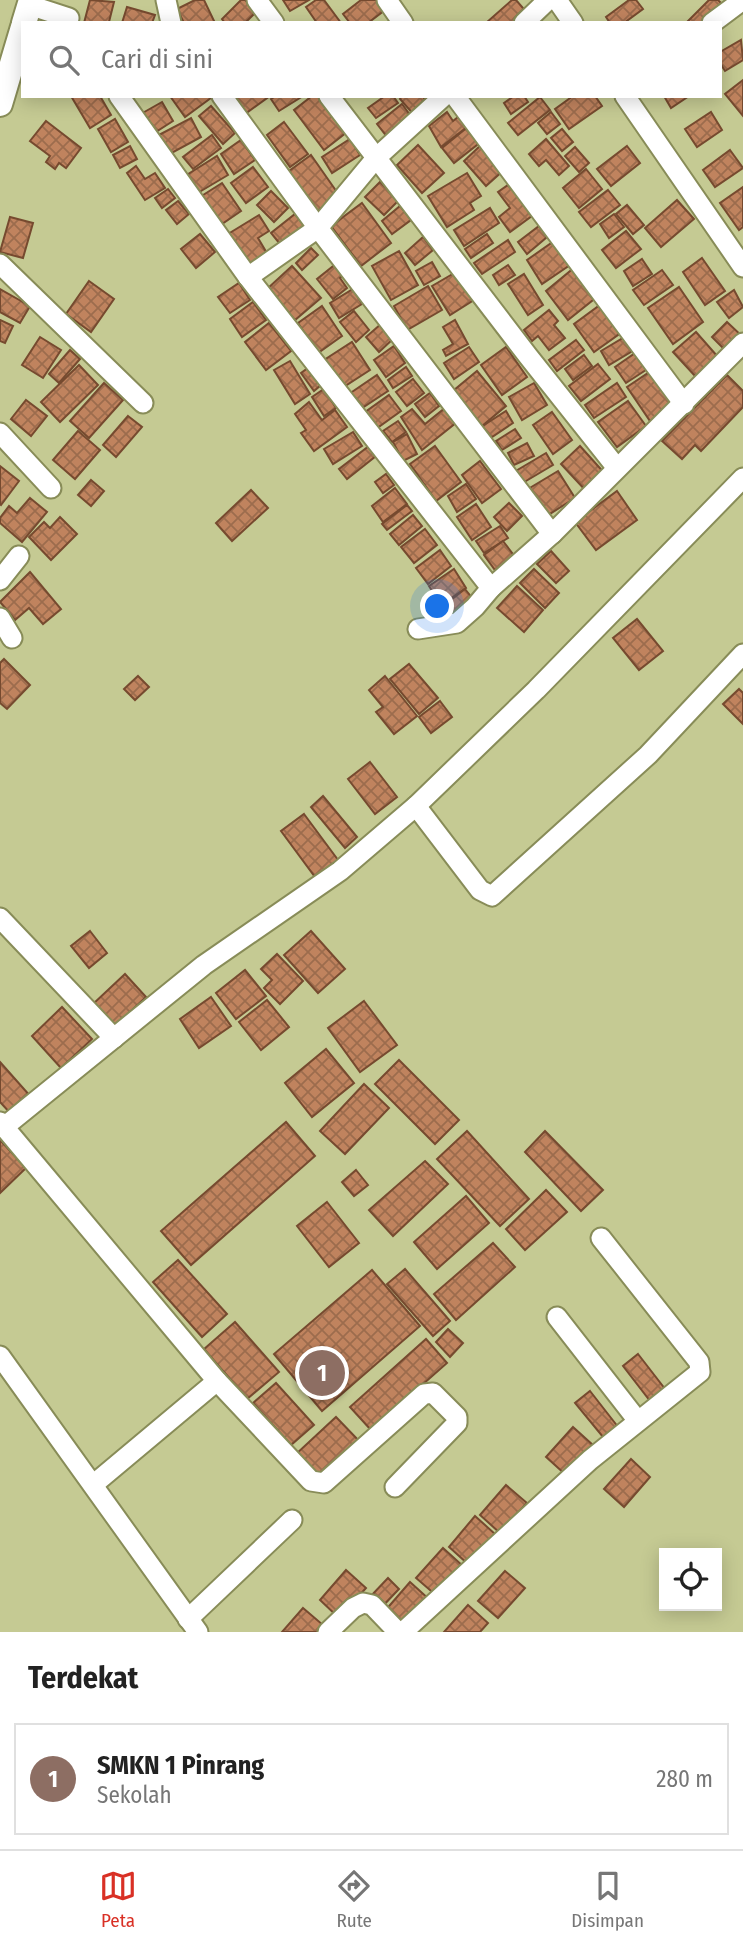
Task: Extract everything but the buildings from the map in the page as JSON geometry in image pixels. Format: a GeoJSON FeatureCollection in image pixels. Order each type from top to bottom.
{"type":"FeatureCollection","features":[{"type":"Feature","properties":{"kind":"street"},"geometry":{"type":"LineString","coordinates":[[166,0],[171,21]]}},
{"type":"Feature","properties":{"kind":"street"},"geometry":{"type":"LineString","coordinates":[[257,0],[273,21]]}},
{"type":"Feature","properties":{"kind":"street"},"geometry":{"type":"LineString","coordinates":[[387,0],[402,21]]}},
{"type":"Feature","properties":{"kind":"street"},"geometry":{"type":"LineString","coordinates":[[526,21],[548,0]]}},
{"type":"Feature","properties":{"kind":"street"},"geometry":{"type":"LineString","coordinates":[[557,0],[572,21]]}},
{"type":"Feature","properties":{"kind":"street"},"geometry":{"type":"LineString","coordinates":[[715,21],[743,0]]}},
{"type":"Feature","properties":{"kind":"street"},"geometry":{"type":"LineString","coordinates":[[27,14],[71,14]]}},
{"type":"Feature","properties":{"kind":"street"},"geometry":{"type":"LineString","coordinates":[[0,104],[21,34]]}},
{"type":"Feature","properties":{"kind":"street"},"geometry":{"type":"LineString","coordinates":[[120,98],[248,277],[491,587]]}},
{"type":"Feature","properties":{"kind":"street"},"geometry":{"type":"LineString","coordinates":[[223,98],[318,228],[552,534]]}},
{"type":"Feature","properties":{"kind":"street"},"geometry":{"type":"LineString","coordinates":[[331,98],[617,468]]}},
{"type":"Feature","properties":{"kind":"street"},"geometry":{"type":"LineString","coordinates":[[248,277],[318,228],[376,158],[442,98]]}},
{"type":"Feature","properties":{"kind":"street"},"geometry":{"type":"LineString","coordinates":[[456,98],[684,404]]}},
{"type":"Feature","properties":{"kind":"street"},"geometry":{"type":"LineString","coordinates":[[626,98],[743,267]]}},
{"type":"Feature","properties":{"kind":"street"},"geometry":{"type":"LineString","coordinates":[[0,264],[143,403]]}},
{"type":"Feature","properties":{"kind":"street"},"geometry":{"type":"LineString","coordinates":[[418,629],[457,623],[475,607],[491,587],[552,534],[743,343]]}},
{"type":"Feature","properties":{"kind":"street"},"geometry":{"type":"LineString","coordinates":[[0,433],[51,488]]}},
{"type":"Feature","properties":{"kind":"street"},"geometry":{"type":"LineString","coordinates":[[395,1487],[457,1423],[457,1417],[433,1393],[424,1394],[324,1483],[318,1484],[308,1479],[217,1381],[2,1124],[204,965],[340,871],[416,806],[536,690],[743,478]]}},
{"type":"Feature","properties":{"kind":"street"},"geometry":{"type":"LineString","coordinates":[[0,580],[19,556]]}},
{"type":"Feature","properties":{"kind":"street"},"geometry":{"type":"LineString","coordinates":[[0,618],[12,638]]}},
{"type":"Feature","properties":{"kind":"street"},"geometry":{"type":"LineString","coordinates":[[416,806],[481,890],[492,897],[648,755],[743,654]]}},
{"type":"Feature","properties":{"kind":"street"},"geometry":{"type":"LineString","coordinates":[[0,918],[114,1038]]}},
{"type":"Feature","properties":{"kind":"street"},"geometry":{"type":"LineString","coordinates":[[328,1632],[353,1608],[363,1603],[372,1605],[401,1632],[514,1528],[638,1421],[698,1375],[701,1366],[601,1238]]}},
{"type":"Feature","properties":{"kind":"street"},"geometry":{"type":"LineString","coordinates":[[557,1317],[638,1421]]}},
{"type":"Feature","properties":{"kind":"street"},"geometry":{"type":"LineString","coordinates":[[0,1356],[193,1626],[292,1520]]}},
{"type":"Feature","properties":{"kind":"street"},"geometry":{"type":"LineString","coordinates":[[94,1484],[217,1381]]}},
{"type":"Feature","properties":{"kind":"place","name":"SMKN 1 Pinrang"},"geometry":{"type":"Point","coordinates":[322,1373]}}]}
